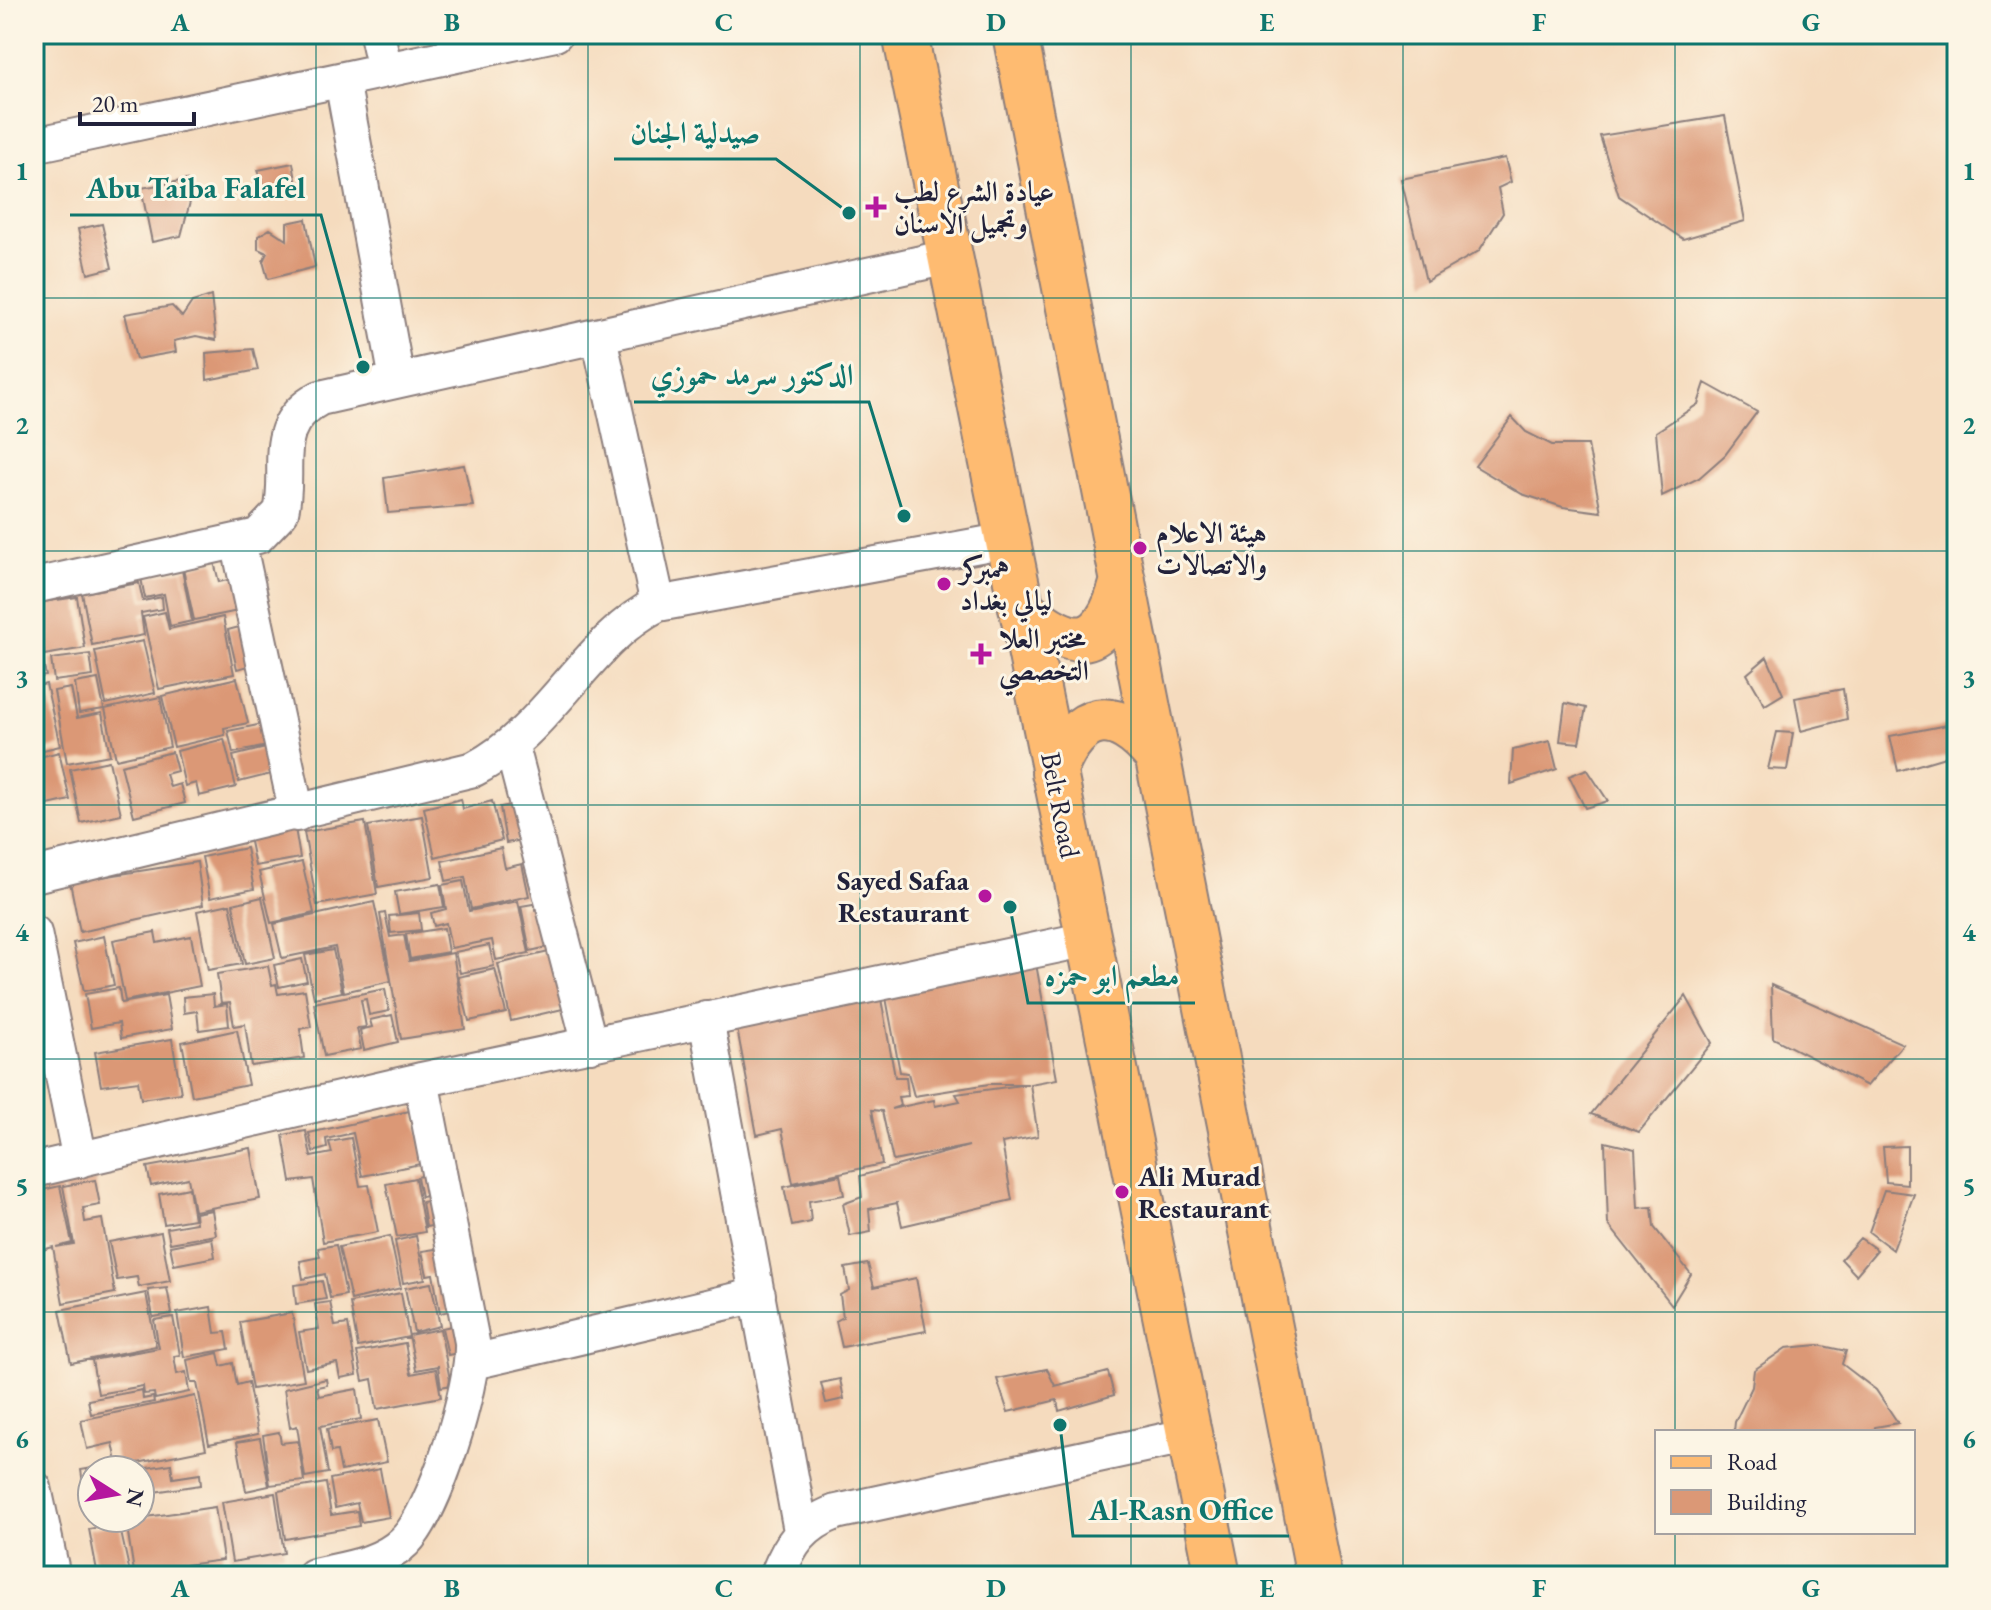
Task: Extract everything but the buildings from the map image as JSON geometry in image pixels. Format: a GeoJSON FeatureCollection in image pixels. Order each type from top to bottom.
{"type":"FeatureCollection","features":[{"type":"Feature","properties":{"kind":"main road","name":"Belt Road"},"geometry":{"type":"LineString","coordinates":[[905,34],[1218,1576]]}},
{"type":"Feature","properties":{"kind":"main road"},"geometry":{"type":"LineString","coordinates":[[1015,34],[1319,1576]]}},
{"type":"Feature","properties":{"kind":"main road"},"geometry":{"type":"LineString","coordinates":[[1021,608],[1055,635],[1078,638],[1093,635],[1104,627],[1115,612],[1123,580]]}},
{"type":"Feature","properties":{"kind":"main road"},"geometry":{"type":"LineString","coordinates":[[1054,773],[1068,742],[1080,728],[1093,722],[1108,721],[1130,728],[1157,756]]}},
{"type":"Feature","properties":{"kind":"street"},"geometry":{"type":"LineString","coordinates":[[377,34],[385,70]]}},
{"type":"Feature","properties":{"kind":"street"},"geometry":{"type":"LineString","coordinates":[[34,145],[555,34]]}},
{"type":"Feature","properties":{"kind":"street"},"geometry":{"type":"LineString","coordinates":[[342,80],[397,380]]}},
{"type":"Feature","properties":{"kind":"street"},"geometry":{"type":"LineString","coordinates":[[34,586],[258,536],[281,512],[284,446],[291,423],[299,412],[320,398],[948,257]]}},
{"type":"Feature","properties":{"kind":"street"},"geometry":{"type":"LineString","coordinates":[[599,337],[658,604]]}},
{"type":"Feature","properties":{"kind":"street"},"geometry":{"type":"LineString","coordinates":[[34,875],[474,769],[512,747],[629,622],[658,604],[1007,540]]}},
{"type":"Feature","properties":{"kind":"street"},"geometry":{"type":"LineString","coordinates":[[238,541],[297,814]]}},
{"type":"Feature","properties":{"kind":"street"},"geometry":{"type":"LineString","coordinates":[[512,747],[590,1045]]}},
{"type":"Feature","properties":{"kind":"street"},"geometry":{"type":"LineString","coordinates":[[34,933],[80,1160]]}},
{"type":"Feature","properties":{"kind":"street"},"geometry":{"type":"LineString","coordinates":[[34,1170],[421,1080],[1088,939]]}},
{"type":"Feature","properties":{"kind":"street"},"geometry":{"type":"LineString","coordinates":[[706,1019],[801,1531]]}},
{"type":"Feature","properties":{"kind":"street"},"geometry":{"type":"LineString","coordinates":[[314,1576],[386,1556],[404,1543],[418,1527],[469,1386],[473,1362],[469,1323],[421,1080]]}},
{"type":"Feature","properties":{"kind":"street"},"geometry":{"type":"LineString","coordinates":[[473,1362],[758,1295]]}},
{"type":"Feature","properties":{"kind":"street"},"geometry":{"type":"LineString","coordinates":[[777,1576],[791,1543],[801,1531],[836,1512],[1190,1435]]}},
{"type":"Feature","properties":{"kind":"street"},"geometry":{"type":"LineString","coordinates":[[34,1488],[53,1576]]}},
{"type":"Feature","properties":{"kind":"street"},"geometry":{"type":"LineString","coordinates":[[404,1543],[411,1576]]}},
{"type":"Feature","properties":{"kind":"place","name":"عيادة الشرع لطب وتجميل الاسنان"},"geometry":{"type":"Point","coordinates":[876,207]}},
{"type":"Feature","properties":{"kind":"place","name":"صيدلية الجنان"},"geometry":{"type":"Point","coordinates":[849,213]}},
{"type":"Feature","properties":{"kind":"place","name":"Abu Taiba Falafel"},"geometry":{"type":"Point","coordinates":[363,367]}},
{"type":"Feature","properties":{"kind":"place","name":"الدكتور سرمد حموزي"},"geometry":{"type":"Point","coordinates":[904,516]}},
{"type":"Feature","properties":{"kind":"place","name":"هيئة الاعلام والاتصالات"},"geometry":{"type":"Point","coordinates":[1140,548]}},
{"type":"Feature","properties":{"kind":"place","name":"همبركر ليالي بغداد"},"geometry":{"type":"Point","coordinates":[944,584]}},
{"type":"Feature","properties":{"kind":"place","name":"مختبر العلا التخصصي"},"geometry":{"type":"Point","coordinates":[981,654]}},
{"type":"Feature","properties":{"kind":"place","name":"Sayed Safaa Restaurant"},"geometry":{"type":"Point","coordinates":[985,896]}},
{"type":"Feature","properties":{"kind":"place","name":"مطعم ابو حمزه"},"geometry":{"type":"Point","coordinates":[1010,907]}},
{"type":"Feature","properties":{"kind":"place","name":"Ali Murad Restaurant"},"geometry":{"type":"Point","coordinates":[1122,1192]}},
{"type":"Feature","properties":{"kind":"place","name":"Al-Rasn Office"},"geometry":{"type":"Point","coordinates":[1060,1425]}}]}
